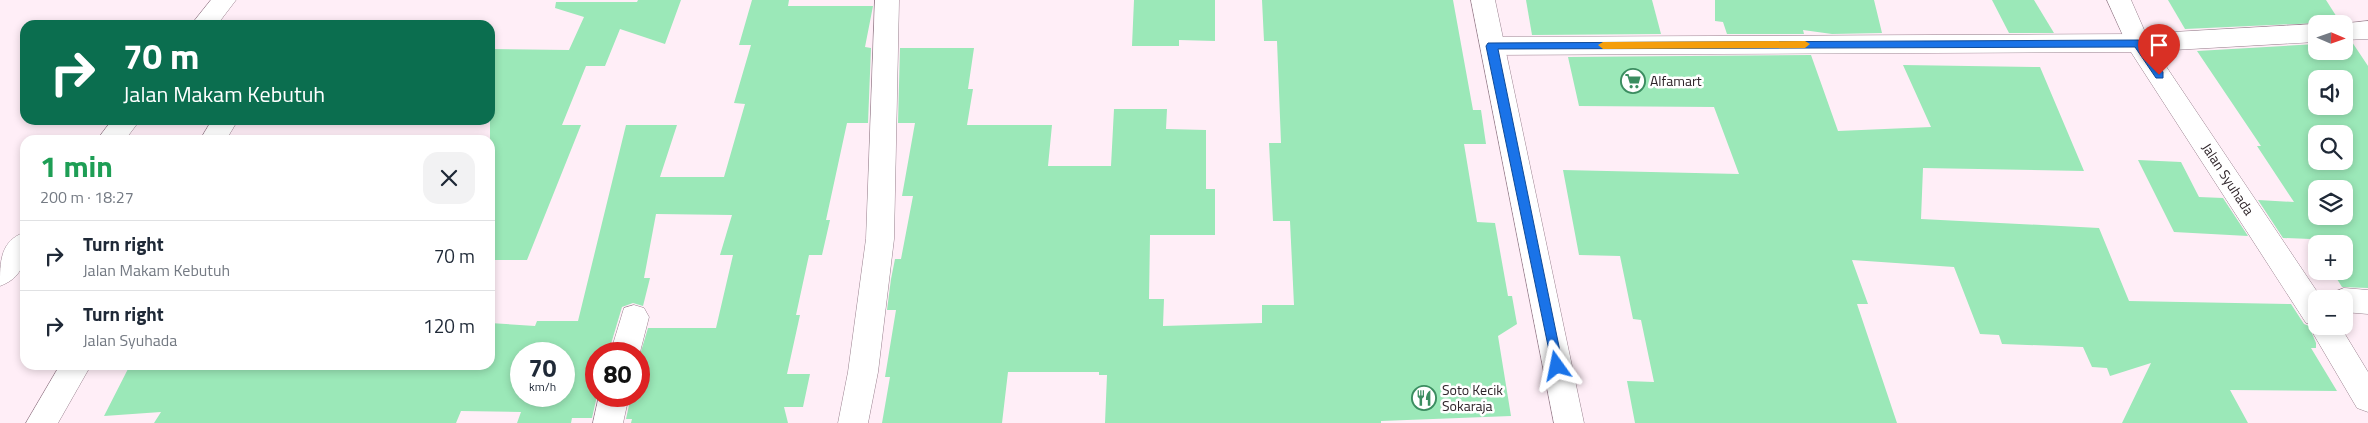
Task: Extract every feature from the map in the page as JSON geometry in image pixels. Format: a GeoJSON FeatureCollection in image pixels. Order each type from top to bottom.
{"type":"FeatureCollection","features":[{"type":"Feature","properties":{"kind":"main road"},"geometry":{"type":"LineString","coordinates":[[207,20],[224,0]]}},
{"type":"Feature","properties":{"kind":"main road"},"geometry":{"type":"LineString","coordinates":[[853,423],[863,372],[880,239],[887,0]]}},
{"type":"Feature","properties":{"kind":"main road"},"geometry":{"type":"LineString","coordinates":[[1483,0],[1568,423]]}},
{"type":"Feature","properties":{"kind":"main road","name":"Jalan Syuhada"},"geometry":{"type":"LineString","coordinates":[[2119,0],[2138,43],[2308,294]]}},
{"type":"Feature","properties":{"kind":"main road"},"geometry":{"type":"LineString","coordinates":[[2353,31],[2368,30]]}},
{"type":"Feature","properties":{"kind":"main road"},"geometry":{"type":"LineString","coordinates":[[1492,46],[2138,43],[2308,33]]}},
{"type":"Feature","properties":{"kind":"main road"},"geometry":{"type":"LineString","coordinates":[[114,135],[123,125]]}},
{"type":"Feature","properties":{"kind":"main road"},"geometry":{"type":"LineString","coordinates":[[0,274],[20,249]]}},
{"type":"Feature","properties":{"kind":"main road"},"geometry":{"type":"LineString","coordinates":[[2353,301],[2368,302]]}},
{"type":"Feature","properties":{"kind":"main road"},"geometry":{"type":"LineString","coordinates":[[628,342],[634,317]]}},
{"type":"Feature","properties":{"kind":"main road"},"geometry":{"type":"LineString","coordinates":[[2329,335],[2368,399]]}},
{"type":"Feature","properties":{"kind":"main road"},"geometry":{"type":"LineString","coordinates":[[41,423],[73,370]]}},
{"type":"Feature","properties":{"kind":"main road"},"geometry":{"type":"LineString","coordinates":[[608,423],[612,407]]}},
{"type":"Feature","properties":{"kind":"building"},"geometry":{"type":"Polygon","coordinates":[[[638,0],[681,0],[665,44],[620,29],[605,66],[586,66],[562,125],[581,125],[527,260],[495,260],[495,135],[490,135],[490,125],[495,125],[495,49],[569,50],[584,17],[555,8],[556,2],[637,2],[638,0]]]}},
{"type":"Feature","properties":{"kind":"building"},"geometry":{"type":"Polygon","coordinates":[[[752,0],[789,0],[788,6],[873,6],[865,47],[871,48],[868,123],[847,123],[826,220],[830,220],[822,255],[809,255],[796,315],[800,315],[787,374],[810,374],[803,407],[784,407],[788,423],[631,423],[632,419],[626,419],[629,407],[650,407],[650,342],[644,342],[648,328],[716,328],[733,255],[720,255],[732,215],[656,214],[644,278],[650,278],[643,306],[633,303],[622,307],[612,342],[585,342],[585,407],[594,407],[592,418],[572,418],[571,423],[517,423],[521,412],[461,411],[456,423],[154,423],[161,412],[104,416],[127,370],[495,370],[495,323],[535,326],[537,321],[578,321],[626,125],[677,125],[660,177],[724,177],[745,104],[734,103],[751,45],[739,45],[752,0]]]}},
{"type":"Feature","properties":{"kind":"building"},"geometry":{"type":"Polygon","coordinates":[[[1134,0],[1215,0],[1215,41],[1179,40],[1179,46],[1132,46],[1134,0]]]}},
{"type":"Feature","properties":{"kind":"building"},"geometry":{"type":"Polygon","coordinates":[[[1262,0],[1453,0],[1473,110],[1481,110],[1486,144],[1464,144],[1477,222],[1495,223],[1508,296],[1512,296],[1517,324],[1498,336],[1511,416],[1381,421],[1381,423],[1105,423],[1107,375],[1099,375],[1099,372],[1008,372],[1002,423],[882,423],[890,377],[885,377],[896,310],[887,310],[891,279],[895,259],[901,259],[913,196],[902,196],[915,123],[898,123],[900,48],[974,48],[968,89],[973,89],[967,125],[1052,125],[1048,166],[1111,166],[1114,109],[1167,109],[1166,129],[1206,130],[1206,189],[1215,189],[1215,235],[1150,235],[1149,299],[1164,299],[1163,326],[1262,323],[1262,305],[1294,305],[1290,221],[1273,221],[1269,143],[1281,143],[1277,41],[1264,41],[1262,0]]]}},
{"type":"Feature","properties":{"kind":"building"},"geometry":{"type":"Polygon","coordinates":[[[1526,0],[1652,0],[1661,34],[1532,35],[1526,0]]]}},
{"type":"Feature","properties":{"kind":"building"},"geometry":{"type":"Polygon","coordinates":[[[1715,0],[1874,0],[1882,33],[1832,34],[1803,30],[1804,34],[1727,34],[1723,22],[1715,21],[1715,0]]]}},
{"type":"Feature","properties":{"kind":"building"},"geometry":{"type":"Polygon","coordinates":[[[1992,0],[2034,0],[2054,33],[2009,33],[1992,0]]]}},
{"type":"Feature","properties":{"kind":"building"},"geometry":{"type":"Polygon","coordinates":[[[2168,0],[2326,0],[2336,15],[2308,15],[2308,23],[2185,29],[2168,0]]]}},
{"type":"Feature","properties":{"kind":"building"},"geometry":{"type":"Polygon","coordinates":[[[2308,44],[2308,60],[2353,60],[2353,44],[2368,66],[2368,288],[2342,287],[2338,280],[2353,280],[2353,235],[2308,235],[2308,239],[2283,238],[2258,200],[2294,202],[2257,146],[2261,146],[2197,51],[2308,44]]]}},
{"type":"Feature","properties":{"kind":"building"},"geometry":{"type":"Polygon","coordinates":[[[1811,55],[1838,131],[1931,127],[1903,65],[2040,67],[2084,171],[1923,168],[1921,219],[2099,228],[2129,301],[2291,304],[2304,324],[2308,326],[2308,335],[2313,335],[2316,343],[2316,348],[2311,348],[2337,391],[2230,390],[2248,423],[2122,423],[2151,363],[2110,376],[2107,368],[2092,367],[2083,347],[2002,344],[1999,335],[1980,334],[1954,267],[1852,260],[1868,304],[1857,304],[1897,423],[1635,423],[1627,381],[1654,382],[1641,320],[1633,319],[1620,256],[1579,255],[1563,170],[1739,174],[1714,107],[1579,106],[1568,57],[1811,55]]]}},
{"type":"Feature","properties":{"kind":"building"},"geometry":{"type":"Polygon","coordinates":[[[2138,160],[2181,162],[2199,197],[2223,198],[2248,236],[2174,232],[2138,160]]]}},
{"type":"Feature","properties":{"kind":"slow traffic"},"geometry":{"type":"LineString","coordinates":[[1603,45],[1805,44]]}},
{"type":"Feature","properties":{"kind":"place","name":"Alfamart"},"geometry":{"type":"Point","coordinates":[1633,81]}},
{"type":"Feature","properties":{"kind":"place","name":"Soto Kecik Sokaraja"},"geometry":{"type":"Point","coordinates":[1424,398]}},
{"type":"Feature","properties":{"kind":"route"},"geometry":{"type":"LineString","coordinates":[[1557,366],[1492,46],[2138,43],[2159,75]]}}]}
